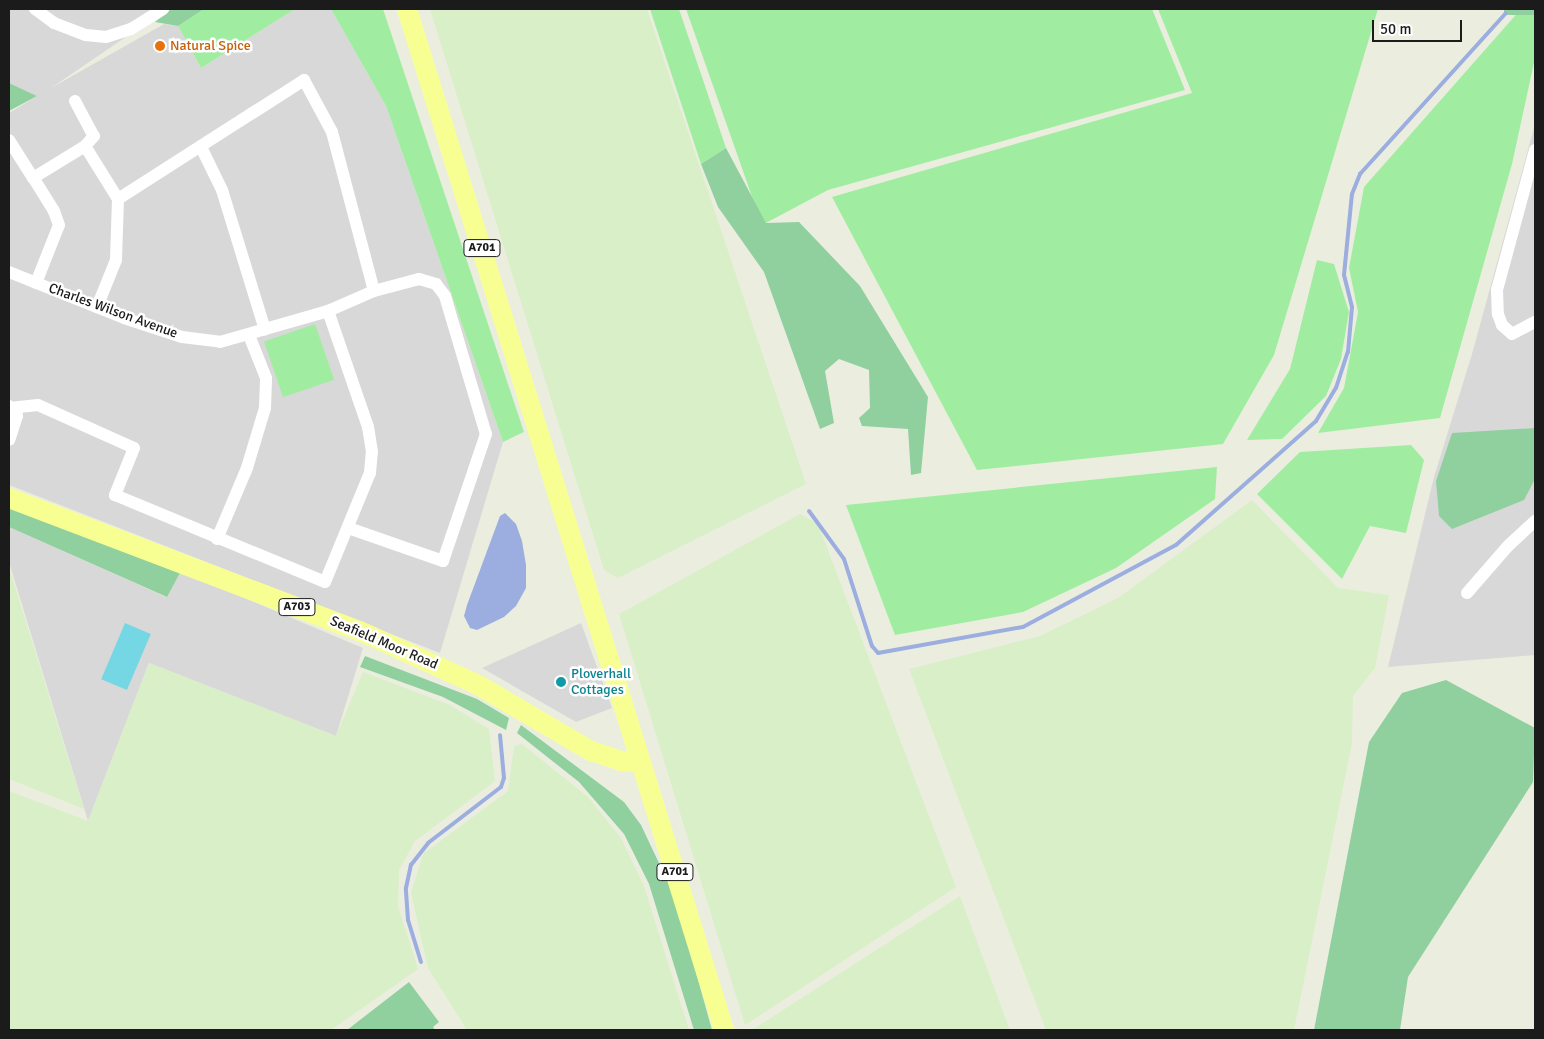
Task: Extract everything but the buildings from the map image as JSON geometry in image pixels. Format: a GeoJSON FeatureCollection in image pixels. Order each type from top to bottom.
{"type":"FeatureCollection","features":[{"type":"Feature","properties":{"kind":"main road","name":"A701"},"geometry":{"type":"LineString","coordinates":[[407,9],[593,606],[639,762],[724,1030]]}},
{"type":"Feature","properties":{"kind":"main road","name":"Seafield Moor Road"},"geometry":{"type":"LineString","coordinates":[[9,498],[360,631],[480,686],[591,751],[621,761],[639,762]]}},
{"type":"Feature","properties":{"kind":"street"},"geometry":{"type":"LineString","coordinates":[[35,9],[54,22],[86,34],[106,37],[131,29],[156,11]]}},
{"type":"Feature","properties":{"kind":"street"},"geometry":{"type":"LineString","coordinates":[[118,199],[304,80],[332,132],[374,291]]}},
{"type":"Feature","properties":{"kind":"street"},"geometry":{"type":"LineString","coordinates":[[33,178],[85,146],[94,136],[75,101]]}},
{"type":"Feature","properties":{"kind":"street"},"geometry":{"type":"LineString","coordinates":[[9,140],[54,211],[59,225],[36,283]]}},
{"type":"Feature","properties":{"kind":"street"},"geometry":{"type":"LineString","coordinates":[[85,146],[118,199],[116,260],[97,307]]}},
{"type":"Feature","properties":{"kind":"street"},"geometry":{"type":"LineString","coordinates":[[201,147],[222,190],[265,330]]}},
{"type":"Feature","properties":{"kind":"street"},"geometry":{"type":"LineString","coordinates":[[1535,150],[1497,290],[1498,314],[1502,325],[1512,334],[1535,322]]}},
{"type":"Feature","properties":{"kind":"street","name":"Charles Wilson Avenue"},"geometry":{"type":"LineString","coordinates":[[9,272],[97,307],[182,337],[220,342],[328,311],[374,291],[419,279],[436,284],[444,296],[486,434],[443,561],[348,528]]}},
{"type":"Feature","properties":{"kind":"street"},"geometry":{"type":"LineString","coordinates":[[10,407],[38,405],[134,448],[115,495],[324,582],[370,473],[372,452],[368,426],[328,311]]}},
{"type":"Feature","properties":{"kind":"street"},"geometry":{"type":"LineString","coordinates":[[217,539],[247,468],[266,408],[266,378],[249,335]]}},
{"type":"Feature","properties":{"kind":"street"},"geometry":{"type":"LineString","coordinates":[[9,440],[17,416],[10,407]]}},
{"type":"Feature","properties":{"kind":"street"},"geometry":{"type":"LineString","coordinates":[[1467,593],[1508,546],[1535,521]]}},
{"type":"Feature","properties":{"kind":"shaded area"},"geometry":{"type":"Polygon","coordinates":[[[9,9],[167,9],[51,88],[164,24],[178,26],[201,68],[295,9],[331,9],[386,106],[503,442],[440,653],[9,485],[9,113],[37,96],[9,83],[9,9]]]}},
{"type":"Feature","properties":{"kind":"shaded area"},"geometry":{"type":"Polygon","coordinates":[[[1535,124],[1535,655],[1388,667],[1434,477],[1472,354],[1535,124]]]}},
{"type":"Feature","properties":{"kind":"shaded area"},"geometry":{"type":"Polygon","coordinates":[[[505,513],[516,524],[522,541],[526,565],[526,588],[516,606],[504,617],[477,630],[470,628],[464,616],[500,516],[505,513]]]}},
{"type":"Feature","properties":{"kind":"shaded area"},"geometry":{"type":"Polygon","coordinates":[[[9,527],[166,597],[181,571],[363,648],[336,736],[149,663],[88,821],[9,562],[9,527]]]}},
{"type":"Feature","properties":{"kind":"shaded area"},"geometry":{"type":"Polygon","coordinates":[[[125,623],[151,634],[127,690],[101,679],[125,623]]]}},
{"type":"Feature","properties":{"kind":"shaded area"},"geometry":{"type":"Polygon","coordinates":[[[581,623],[612,708],[576,722],[482,668],[581,623]]]}},
{"type":"Feature","properties":{"kind":"green space"},"geometry":{"type":"Polygon","coordinates":[[[171,9],[204,9],[178,26],[155,22],[171,9]]]}},
{"type":"Feature","properties":{"kind":"green space"},"geometry":{"type":"Polygon","coordinates":[[[204,9],[295,9],[201,68],[178,26],[204,9]]]}},
{"type":"Feature","properties":{"kind":"green space"},"geometry":{"type":"Polygon","coordinates":[[[331,9],[383,9],[524,432],[503,442],[386,106],[331,9]]]}},
{"type":"Feature","properties":{"kind":"green space"},"geometry":{"type":"Polygon","coordinates":[[[430,9],[647,9],[806,484],[618,578],[604,570],[430,9]]]}},
{"type":"Feature","properties":{"kind":"green space"},"geometry":{"type":"Polygon","coordinates":[[[650,9],[679,9],[726,148],[701,164],[650,9]]]}},
{"type":"Feature","properties":{"kind":"green space"},"geometry":{"type":"Polygon","coordinates":[[[686,9],[1152,9],[1185,90],[828,190],[762,225],[686,9]]]}},
{"type":"Feature","properties":{"kind":"green space"},"geometry":{"type":"Polygon","coordinates":[[[1158,9],[1378,9],[1274,355],[1223,444],[977,470],[832,197],[1192,93],[1158,9]]]}},
{"type":"Feature","properties":{"kind":"green space"},"geometry":{"type":"Polygon","coordinates":[[[1504,9],[1535,9],[1535,15],[1504,15],[1504,9]]]}},
{"type":"Feature","properties":{"kind":"green space"},"geometry":{"type":"Polygon","coordinates":[[[1521,9],[1535,12],[1535,58],[1512,164],[1440,418],[1318,433],[1344,388],[1358,312],[1349,268],[1364,187],[1521,9]]]}},
{"type":"Feature","properties":{"kind":"green space"},"geometry":{"type":"Polygon","coordinates":[[[9,83],[37,96],[9,111],[9,83]]]}},
{"type":"Feature","properties":{"kind":"green space"},"geometry":{"type":"Polygon","coordinates":[[[726,148],[766,223],[799,222],[860,286],[928,397],[921,473],[911,475],[908,429],[862,426],[859,418],[870,408],[869,370],[839,359],[825,371],[834,423],[820,429],[764,272],[718,207],[701,164],[726,148]]]}},
{"type":"Feature","properties":{"kind":"green space"},"geometry":{"type":"Polygon","coordinates":[[[1317,260],[1334,264],[1349,312],[1341,359],[1326,396],[1282,439],[1247,440],[1290,369],[1317,260]]]}},
{"type":"Feature","properties":{"kind":"green space"},"geometry":{"type":"Polygon","coordinates":[[[315,324],[334,380],[283,397],[264,342],[315,324]]]}},
{"type":"Feature","properties":{"kind":"green space"},"geometry":{"type":"Polygon","coordinates":[[[1535,428],[1535,479],[1524,500],[1452,529],[1439,516],[1436,481],[1452,433],[1535,428]]]}},
{"type":"Feature","properties":{"kind":"green space"},"geometry":{"type":"Polygon","coordinates":[[[1411,445],[1424,460],[1406,533],[1370,526],[1342,579],[1257,494],[1300,452],[1411,445]]]}},
{"type":"Feature","properties":{"kind":"green space"},"geometry":{"type":"Polygon","coordinates":[[[1217,467],[1215,499],[1116,568],[1023,612],[895,635],[846,505],[1217,467]]]}},
{"type":"Feature","properties":{"kind":"green space"},"geometry":{"type":"Polygon","coordinates":[[[1252,500],[1338,588],[1389,595],[1375,668],[1353,696],[1352,743],[1294,1030],[1046,1030],[909,669],[1040,636],[1118,598],[1252,500]]]}},
{"type":"Feature","properties":{"kind":"green space"},"geometry":{"type":"Polygon","coordinates":[[[9,508],[181,571],[167,597],[9,527],[9,508]]]}},
{"type":"Feature","properties":{"kind":"green space"},"geometry":{"type":"Polygon","coordinates":[[[800,514],[818,524],[956,887],[745,1025],[619,614],[800,514]]]}},
{"type":"Feature","properties":{"kind":"green space"},"geometry":{"type":"Polygon","coordinates":[[[9,567],[84,809],[9,779],[9,567]]]}},
{"type":"Feature","properties":{"kind":"green space"},"geometry":{"type":"Polygon","coordinates":[[[365,656],[477,699],[509,718],[506,730],[443,697],[360,667],[365,656]]]}},
{"type":"Feature","properties":{"kind":"green space"},"geometry":{"type":"Polygon","coordinates":[[[149,663],[336,736],[363,672],[450,705],[489,729],[495,781],[415,841],[399,870],[398,906],[418,969],[331,1030],[9,1030],[9,791],[88,821],[149,663]]]}},
{"type":"Feature","properties":{"kind":"green space"},"geometry":{"type":"Polygon","coordinates":[[[1446,680],[1535,728],[1533,782],[1408,977],[1400,1030],[1314,1030],[1369,742],[1402,693],[1446,680]]]}},
{"type":"Feature","properties":{"kind":"green space"},"geometry":{"type":"Polygon","coordinates":[[[521,725],[624,802],[641,825],[675,897],[712,1030],[694,1030],[649,884],[624,834],[579,782],[517,733],[521,725]]]}},
{"type":"Feature","properties":{"kind":"green space"},"geometry":{"type":"Polygon","coordinates":[[[522,744],[588,797],[621,838],[644,886],[689,1030],[467,1030],[428,968],[411,893],[423,854],[508,791],[514,746],[522,744]]]}},
{"type":"Feature","properties":{"kind":"green space"},"geometry":{"type":"Polygon","coordinates":[[[960,896],[1010,1030],[752,1030],[960,896]]]}},
{"type":"Feature","properties":{"kind":"green space"},"geometry":{"type":"Polygon","coordinates":[[[409,982],[439,1022],[433,1027],[435,1030],[347,1030],[409,982]]]}},
{"type":"Feature","properties":{"kind":"waterway"},"geometry":{"type":"LineString","coordinates":[[809,511],[844,559],[872,646],[878,653],[1023,627],[1176,545],[1316,421],[1336,388],[1348,352],[1352,307],[1344,275],[1352,194],[1360,174],[1506,13]]}},
{"type":"Feature","properties":{"kind":"waterway"},"geometry":{"type":"LineString","coordinates":[[421,962],[408,920],[406,888],[411,865],[428,843],[501,787],[504,778],[500,735]]}},
{"type":"Feature","properties":{"kind":"place","name":"Natural Spice"},"geometry":{"type":"Point","coordinates":[160,46]}},
{"type":"Feature","properties":{"kind":"place","name":"Ploverhall Cottages"},"geometry":{"type":"Point","coordinates":[561,682]}}]}
